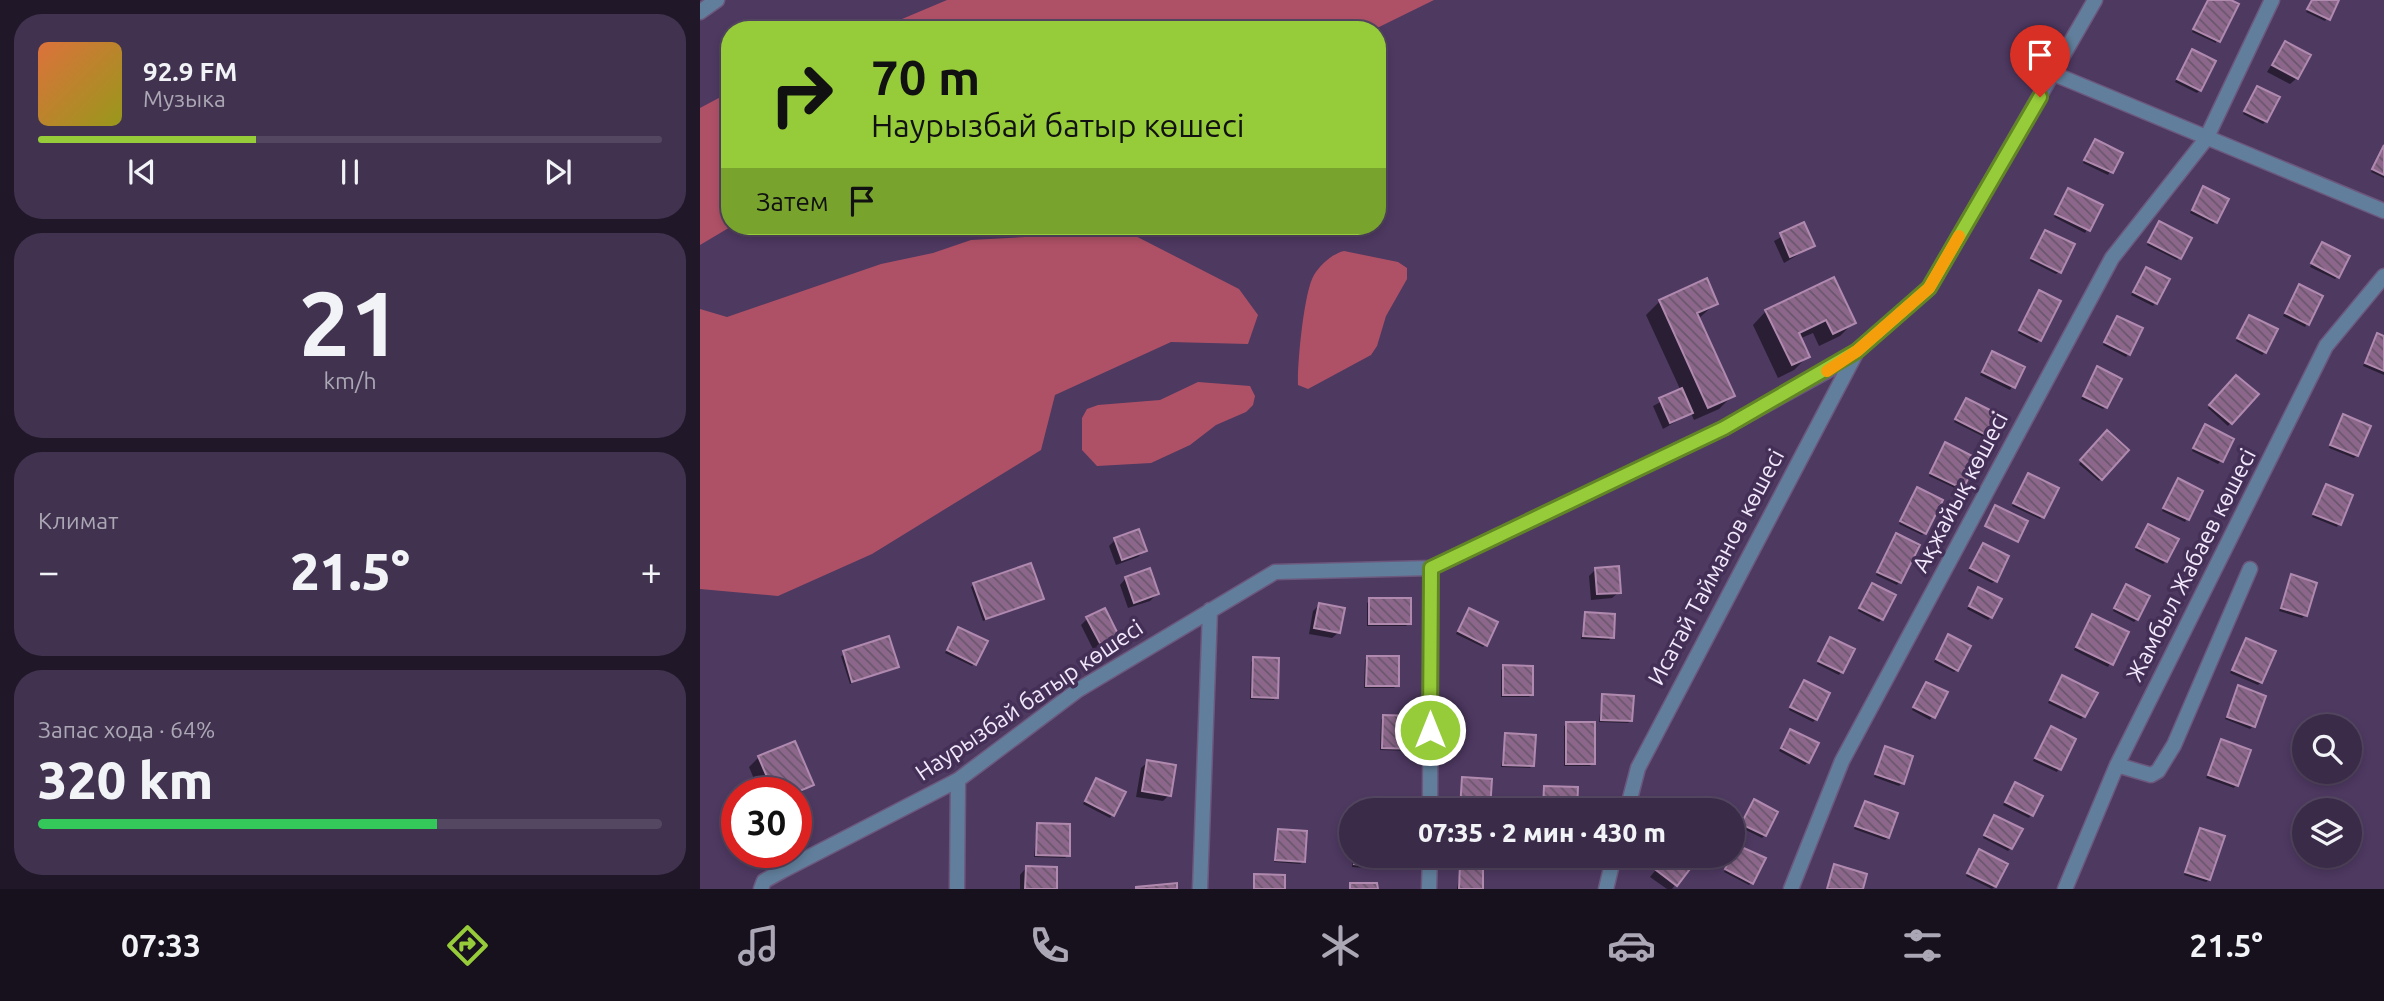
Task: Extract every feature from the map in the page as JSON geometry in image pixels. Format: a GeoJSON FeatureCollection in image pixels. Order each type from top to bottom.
{"type":"FeatureCollection","features":[{"type":"Feature","properties":{"kind":"street"},"geometry":{"type":"LineString","coordinates":[[700,12],[717,0]]}},
{"type":"Feature","properties":{"kind":"street"},"geometry":{"type":"LineString","coordinates":[[2095,0],[2054,74],[2384,211]]}},
{"type":"Feature","properties":{"kind":"street","name":"Ақжайық көшесі"},"geometry":{"type":"LineString","coordinates":[[1791,889],[1842,761],[2112,258],[2206,139],[2272,0]]}},
{"type":"Feature","properties":{"kind":"street","name":"Наурызбай батыр көшесі"},"geometry":{"type":"LineString","coordinates":[[761,889],[764,881],[782,871],[958,780],[1078,690],[1275,572],[1431,568],[1724,428],[1857,351],[1929,288],[2054,74]]}},
{"type":"Feature","properties":{"kind":"street","name":"Жамбыл Жабаев көшесі"},"geometry":{"type":"LineString","coordinates":[[2065,889],[2117,765],[2326,346],[2384,276]]}},
{"type":"Feature","properties":{"kind":"street","name":"Исатай Тайманов көшесі"},"geometry":{"type":"LineString","coordinates":[[1630,798],[1638,768],[1650,743],[1857,351]]}},
{"type":"Feature","properties":{"kind":"street"},"geometry":{"type":"LineString","coordinates":[[1430,798],[1431,568]]}},
{"type":"Feature","properties":{"kind":"street"},"geometry":{"type":"LineString","coordinates":[[2117,765],[2151,775],[2158,771],[2174,745],[2250,569]]}},
{"type":"Feature","properties":{"kind":"street"},"geometry":{"type":"LineString","coordinates":[[1200,889],[1210,610]]}},
{"type":"Feature","properties":{"kind":"street"},"geometry":{"type":"LineString","coordinates":[[957,889],[958,780]]}},
{"type":"Feature","properties":{"kind":"street"},"geometry":{"type":"LineString","coordinates":[[1430,868],[1430,889]]}},
{"type":"Feature","properties":{"kind":"street"},"geometry":{"type":"LineString","coordinates":[[1606,889],[1611,868]]}},
{"type":"Feature","properties":{"kind":"shaded area"},"geometry":{"type":"Polygon","coordinates":[[[947,0],[1434,0],[1386,24],[1386,21],[897,21],[947,0]]]}},
{"type":"Feature","properties":{"kind":"shaded area"},"geometry":{"type":"Polygon","coordinates":[[[721,97],[721,233],[700,245],[700,108],[721,97]]]}},
{"type":"Feature","properties":{"kind":"shaded area"},"geometry":{"type":"Polygon","coordinates":[[[1063,235],[1134,235],[1239,289],[1258,315],[1248,344],[1171,342],[1055,395],[1041,450],[872,554],[778,596],[700,589],[700,309],[727,317],[881,264],[933,253],[971,240],[1063,235]]]}},
{"type":"Feature","properties":{"kind":"shaded area"},"geometry":{"type":"Polygon","coordinates":[[[1344,251],[1398,262],[1407,268],[1407,279],[1386,316],[1377,346],[1371,355],[1308,389],[1298,385],[1298,375],[1302,328],[1310,284],[1323,263],[1344,251]]]}},
{"type":"Feature","properties":{"kind":"shaded area"},"geometry":{"type":"Polygon","coordinates":[[[1198,382],[1250,386],[1255,396],[1253,405],[1246,412],[1216,425],[1190,445],[1151,463],[1097,466],[1082,450],[1082,418],[1087,409],[1098,405],[1160,400],[1198,382]]]}},
{"type":"Feature","properties":{"kind":"building"},"geometry":{"type":"Polygon","coordinates":[[[2208,0],[2231,0],[2239,4],[2220,42],[2193,29],[2208,0]]]}},
{"type":"Feature","properties":{"kind":"building"},"geometry":{"type":"Polygon","coordinates":[[[2312,0],[2339,0],[2330,20],[2307,9],[2312,0]]]}},
{"type":"Feature","properties":{"kind":"building"},"geometry":{"type":"Polygon","coordinates":[[[2285,41],[2311,55],[2298,79],[2272,65],[2285,41]]]}},
{"type":"Feature","properties":{"kind":"building"},"geometry":{"type":"Polygon","coordinates":[[[2192,49],[2216,61],[2201,91],[2177,79],[2192,49]]]}},
{"type":"Feature","properties":{"kind":"building"},"geometry":{"type":"Polygon","coordinates":[[[2257,86],[2280,97],[2267,122],[2244,111],[2257,86]]]}},
{"type":"Feature","properties":{"kind":"building"},"geometry":{"type":"Polygon","coordinates":[[[2095,139],[2123,153],[2113,173],[2084,160],[2095,139]]]}},
{"type":"Feature","properties":{"kind":"building"},"geometry":{"type":"Polygon","coordinates":[[[2384,145],[2384,175],[2372,169],[2384,145]]]}},
{"type":"Feature","properties":{"kind":"building"},"geometry":{"type":"Polygon","coordinates":[[[2203,186],[2229,199],[2217,223],[2192,210],[2203,186]]]}},
{"type":"Feature","properties":{"kind":"building"},"geometry":{"type":"Polygon","coordinates":[[[2068,188],[2103,205],[2090,231],[2055,214],[2068,188]]]}},
{"type":"Feature","properties":{"kind":"building"},"geometry":{"type":"Polygon","coordinates":[[[2159,221],[2192,238],[2181,259],[2148,242],[2159,221]]]}},
{"type":"Feature","properties":{"kind":"building"},"geometry":{"type":"Polygon","coordinates":[[[1804,222],[1815,246],[1790,257],[1780,233],[1804,222]]]}},
{"type":"Feature","properties":{"kind":"building"},"geometry":{"type":"Polygon","coordinates":[[[2045,230],[2075,244],[2061,273],[2031,258],[2045,230]]]}},
{"type":"Feature","properties":{"kind":"building"},"geometry":{"type":"Polygon","coordinates":[[[2322,242],[2350,256],[2339,278],[2311,263],[2322,242]]]}},
{"type":"Feature","properties":{"kind":"building"},"geometry":{"type":"Polygon","coordinates":[[[2146,267],[2170,279],[2157,304],[2133,292],[2146,267]]]}},
{"type":"Feature","properties":{"kind":"building"},"geometry":{"type":"Polygon","coordinates":[[[1834,277],[1856,323],[1833,334],[1826,320],[1799,333],[1810,357],[1792,365],[1765,310],[1834,277]]]}},
{"type":"Feature","properties":{"kind":"building"},"geometry":{"type":"Polygon","coordinates":[[[1707,278],[1718,304],[1697,313],[1735,396],[1708,408],[1659,300],[1707,278]]]}},
{"type":"Feature","properties":{"kind":"building"},"geometry":{"type":"Polygon","coordinates":[[[2299,284],[2323,296],[2309,325],[2285,313],[2299,284]]]}},
{"type":"Feature","properties":{"kind":"building"},"geometry":{"type":"Polygon","coordinates":[[[2039,290],[2061,301],[2041,341],[2019,330],[2039,290]]]}},
{"type":"Feature","properties":{"kind":"building"},"geometry":{"type":"Polygon","coordinates":[[[2249,315],[2278,329],[2266,353],[2237,338],[2249,315]]]}},
{"type":"Feature","properties":{"kind":"building"},"geometry":{"type":"Polygon","coordinates":[[[2117,316],[2143,328],[2130,355],[2104,342],[2117,316]]]}},
{"type":"Feature","properties":{"kind":"building"},"geometry":{"type":"Polygon","coordinates":[[[2377,333],[2384,336],[2384,371],[2365,363],[2377,333]]]}},
{"type":"Feature","properties":{"kind":"building"},"geometry":{"type":"Polygon","coordinates":[[[1992,351],[2025,367],[2015,388],[1982,372],[1992,351]]]}},
{"type":"Feature","properties":{"kind":"building"},"geometry":{"type":"Polygon","coordinates":[[[2097,366],[2122,379],[2107,408],[2083,396],[2097,366]]]}},
{"type":"Feature","properties":{"kind":"building"},"geometry":{"type":"Polygon","coordinates":[[[2236,375],[2259,394],[2232,424],[2209,405],[2236,375]]]}},
{"type":"Feature","properties":{"kind":"building"},"geometry":{"type":"Polygon","coordinates":[[[1682,388],[1693,413],[1670,423],[1659,398],[1682,388]]]}},
{"type":"Feature","properties":{"kind":"building"},"geometry":{"type":"Polygon","coordinates":[[[1966,398],[1998,414],[1988,436],[1955,419],[1966,398]]]}},
{"type":"Feature","properties":{"kind":"building"},"geometry":{"type":"Polygon","coordinates":[[[2343,414],[2371,426],[2358,456],[2330,445],[2343,414]]]}},
{"type":"Feature","properties":{"kind":"building"},"geometry":{"type":"Polygon","coordinates":[[[2205,424],[2234,439],[2223,462],[2193,448],[2205,424]]]}},
{"type":"Feature","properties":{"kind":"building"},"geometry":{"type":"Polygon","coordinates":[[[2107,430],[2129,450],[2102,480],[2080,460],[2107,430]]]}},
{"type":"Feature","properties":{"kind":"building"},"geometry":{"type":"Polygon","coordinates":[[[1945,442],[1978,459],[1963,489],[1930,473],[1945,442]]]}},
{"type":"Feature","properties":{"kind":"building"},"geometry":{"type":"Polygon","coordinates":[[[2028,473],[2059,488],[2044,518],[2013,503],[2028,473]]]}},
{"type":"Feature","properties":{"kind":"building"},"geometry":{"type":"Polygon","coordinates":[[[2178,478],[2203,491],[2189,520],[2163,508],[2178,478]]]}},
{"type":"Feature","properties":{"kind":"building"},"geometry":{"type":"Polygon","coordinates":[[[2326,484],[2353,495],[2341,525],[2313,514],[2326,484]]]}},
{"type":"Feature","properties":{"kind":"building"},"geometry":{"type":"Polygon","coordinates":[[[1917,487],[1943,500],[1926,534],[1900,521],[1917,487]]]}},
{"type":"Feature","properties":{"kind":"building"},"geometry":{"type":"Polygon","coordinates":[[[1995,505],[2028,521],[2018,542],[1985,526],[1995,505]]]}},
{"type":"Feature","properties":{"kind":"building"},"geometry":{"type":"Polygon","coordinates":[[[2148,524],[2179,539],[2167,562],[2136,547],[2148,524]]]}},
{"type":"Feature","properties":{"kind":"building"},"geometry":{"type":"Polygon","coordinates":[[[1139,529],[1147,551],[1122,560],[1114,538],[1139,529]]]}},
{"type":"Feature","properties":{"kind":"building"},"geometry":{"type":"Polygon","coordinates":[[[1896,533],[1920,545],[1901,583],[1877,572],[1896,533]]]}},
{"type":"Feature","properties":{"kind":"building"},"geometry":{"type":"Polygon","coordinates":[[[1983,543],[2009,556],[1997,582],[1970,568],[1983,543]]]}},
{"type":"Feature","properties":{"kind":"building"},"geometry":{"type":"Polygon","coordinates":[[[1031,563],[1044,599],[986,619],[973,583],[1031,563]]]}},
{"type":"Feature","properties":{"kind":"building"},"geometry":{"type":"Polygon","coordinates":[[[1619,566],[1621,593],[1597,594],[1595,568],[1619,566]]]}},
{"type":"Feature","properties":{"kind":"building"},"geometry":{"type":"Polygon","coordinates":[[[1150,568],[1159,594],[1134,603],[1125,577],[1150,568]]]}},
{"type":"Feature","properties":{"kind":"building"},"geometry":{"type":"Polygon","coordinates":[[[2291,574],[2317,583],[2307,616],[2281,608],[2291,574]]]}},
{"type":"Feature","properties":{"kind":"building"},"geometry":{"type":"Polygon","coordinates":[[[1872,583],[1896,595],[1883,620],[1859,608],[1872,583]]]}},
{"type":"Feature","properties":{"kind":"building"},"geometry":{"type":"Polygon","coordinates":[[[2126,584],[2150,596],[2138,620],[2114,608],[2126,584]]]}},
{"type":"Feature","properties":{"kind":"building"},"geometry":{"type":"Polygon","coordinates":[[[1978,587],[2002,599],[1992,618],[1969,606],[1978,587]]]}},
{"type":"Feature","properties":{"kind":"building"},"geometry":{"type":"Polygon","coordinates":[[[1369,598],[1411,598],[1411,624],[1369,624],[1369,598]]]}},
{"type":"Feature","properties":{"kind":"building"},"geometry":{"type":"Polygon","coordinates":[[[1319,603],[1345,608],[1340,633],[1314,628],[1319,603]]]}},
{"type":"Feature","properties":{"kind":"building"},"geometry":{"type":"Polygon","coordinates":[[[1105,608],[1120,638],[1102,647],[1086,617],[1105,608]]]}},
{"type":"Feature","properties":{"kind":"building"},"geometry":{"type":"Polygon","coordinates":[[[1469,608],[1498,622],[1487,646],[1458,631],[1469,608]]]}},
{"type":"Feature","properties":{"kind":"building"},"geometry":{"type":"Polygon","coordinates":[[[1585,612],[1615,614],[1614,638],[1583,636],[1585,612]]]}},
{"type":"Feature","properties":{"kind":"building"},"geometry":{"type":"Polygon","coordinates":[[[2092,614],[2129,632],[2113,665],[2076,647],[2092,614]]]}},
{"type":"Feature","properties":{"kind":"building"},"geometry":{"type":"Polygon","coordinates":[[[958,627],[988,641],[976,665],[947,650],[958,627]]]}},
{"type":"Feature","properties":{"kind":"building"},"geometry":{"type":"Polygon","coordinates":[[[1948,634],[1971,646],[1958,671],[1936,659],[1948,634]]]}},
{"type":"Feature","properties":{"kind":"building"},"geometry":{"type":"Polygon","coordinates":[[[889,636],[899,667],[852,682],[843,651],[889,636]]]}},
{"type":"Feature","properties":{"kind":"building"},"geometry":{"type":"Polygon","coordinates":[[[1830,637],[1855,649],[1843,673],[1818,661],[1830,637]]]}},
{"type":"Feature","properties":{"kind":"building"},"geometry":{"type":"Polygon","coordinates":[[[2246,638],[2276,651],[2262,683],[2232,670],[2246,638]]]}},
{"type":"Feature","properties":{"kind":"building"},"geometry":{"type":"Polygon","coordinates":[[[1367,656],[1399,656],[1399,686],[1366,686],[1367,656]]]}},
{"type":"Feature","properties":{"kind":"building"},"geometry":{"type":"Polygon","coordinates":[[[1253,657],[1279,658],[1278,698],[1252,697],[1253,657]]]}},
{"type":"Feature","properties":{"kind":"building"},"geometry":{"type":"Polygon","coordinates":[[[1503,665],[1533,666],[1533,695],[1503,695],[1503,665]]]}},
{"type":"Feature","properties":{"kind":"building"},"geometry":{"type":"Polygon","coordinates":[[[2062,675],[2098,693],[2085,717],[2050,700],[2062,675]]]}},
{"type":"Feature","properties":{"kind":"building"},"geometry":{"type":"Polygon","coordinates":[[[1804,680],[1830,693],[1817,720],[1790,707],[1804,680]]]}},
{"type":"Feature","properties":{"kind":"building"},"geometry":{"type":"Polygon","coordinates":[[[1926,682],[1948,692],[1935,718],[1913,707],[1926,682]]]}},
{"type":"Feature","properties":{"kind":"building"},"geometry":{"type":"Polygon","coordinates":[[[2238,685],[2266,696],[2255,727],[2227,717],[2238,685]]]}},
{"type":"Feature","properties":{"kind":"building"},"geometry":{"type":"Polygon","coordinates":[[[1602,694],[1634,696],[1632,721],[1601,720],[1602,694]]]}},
{"type":"Feature","properties":{"kind":"building"},"geometry":{"type":"Polygon","coordinates":[[[1383,715],[1416,716],[1415,749],[1382,748],[1383,715]]]}},
{"type":"Feature","properties":{"kind":"building"},"geometry":{"type":"Polygon","coordinates":[[[1566,722],[1595,722],[1595,764],[1566,764],[1566,722]]]}},
{"type":"Feature","properties":{"kind":"building"},"geometry":{"type":"Polygon","coordinates":[[[2051,726],[2076,739],[2061,770],[2035,758],[2051,726]]]}},
{"type":"Feature","properties":{"kind":"building"},"geometry":{"type":"Polygon","coordinates":[[[1790,729],[1819,743],[1809,763],[1781,748],[1790,729]]]}},
{"type":"Feature","properties":{"kind":"building"},"geometry":{"type":"Polygon","coordinates":[[[1505,733],[1536,735],[1534,766],[1503,765],[1505,733]]]}},
{"type":"Feature","properties":{"kind":"building"},"geometry":{"type":"Polygon","coordinates":[[[2221,739],[2251,750],[2238,786],[2208,775],[2221,739]]]}},
{"type":"Feature","properties":{"kind":"building"},"geometry":{"type":"Polygon","coordinates":[[[795,741],[811,777],[767,777],[758,756],[795,741]]]}},
{"type":"Feature","properties":{"kind":"building"},"geometry":{"type":"Polygon","coordinates":[[[1885,746],[1913,756],[1904,784],[1875,774],[1885,746]]]}},
{"type":"Feature","properties":{"kind":"building"},"geometry":{"type":"Polygon","coordinates":[[[1147,760],[1176,765],[1171,796],[1142,791],[1147,760]]]}},
{"type":"Feature","properties":{"kind":"building"},"geometry":{"type":"Polygon","coordinates":[[[1462,777],[1492,779],[1491,798],[1461,798],[1462,777]]]}},
{"type":"Feature","properties":{"kind":"building"},"geometry":{"type":"Polygon","coordinates":[[[1096,778],[1126,792],[1114,816],[1085,801],[1096,778]]]}},
{"type":"Feature","properties":{"kind":"building"},"geometry":{"type":"Polygon","coordinates":[[[2015,782],[2043,796],[2033,816],[2005,802],[2015,782]]]}},
{"type":"Feature","properties":{"kind":"building"},"geometry":{"type":"Polygon","coordinates":[[[1544,786],[1578,787],[1578,798],[1544,798],[1544,786]]]}},
{"type":"Feature","properties":{"kind":"building"},"geometry":{"type":"Polygon","coordinates":[[[1754,799],[1778,812],[1766,836],[1745,826],[1745,816],[1754,799]]]}},
{"type":"Feature","properties":{"kind":"building"},"geometry":{"type":"Polygon","coordinates":[[[1865,801],[1898,813],[1889,838],[1855,826],[1865,801]]]}},
{"type":"Feature","properties":{"kind":"building"},"geometry":{"type":"Polygon","coordinates":[[[1994,815],[2023,829],[2012,849],[1984,835],[1994,815]]]}},
{"type":"Feature","properties":{"kind":"building"},"geometry":{"type":"Polygon","coordinates":[[[1037,823],[1070,824],[1070,856],[1036,855],[1037,823]]]}},
{"type":"Feature","properties":{"kind":"building"},"geometry":{"type":"Polygon","coordinates":[[[2200,828],[2225,836],[2210,880],[2185,872],[2200,828]]]}},
{"type":"Feature","properties":{"kind":"building"},"geometry":{"type":"Polygon","coordinates":[[[1278,829],[1307,831],[1305,862],[1275,860],[1278,829]]]}},
{"type":"Feature","properties":{"kind":"building"},"geometry":{"type":"Polygon","coordinates":[[[1745,849],[1766,858],[1753,884],[1725,869],[1745,868],[1745,849]]]}},
{"type":"Feature","properties":{"kind":"building"},"geometry":{"type":"Polygon","coordinates":[[[1979,849],[2008,864],[1996,887],[1967,873],[1979,849]]]}},
{"type":"Feature","properties":{"kind":"building"},"geometry":{"type":"Polygon","coordinates":[[[1834,864],[1867,874],[1863,889],[1827,889],[1834,864]]]}},
{"type":"Feature","properties":{"kind":"building"},"geometry":{"type":"Polygon","coordinates":[[[1026,866],[1057,867],[1057,889],[1025,889],[1026,866]]]}},
{"type":"Feature","properties":{"kind":"building"},"geometry":{"type":"Polygon","coordinates":[[[1460,868],[1483,868],[1483,889],[1459,889],[1460,868]]]}},
{"type":"Feature","properties":{"kind":"building"},"geometry":{"type":"Polygon","coordinates":[[[1657,868],[1691,868],[1677,886],[1656,870],[1657,868]]]}},
{"type":"Feature","properties":{"kind":"building"},"geometry":{"type":"Polygon","coordinates":[[[1254,874],[1285,875],[1285,889],[1254,889],[1254,874]]]}},
{"type":"Feature","properties":{"kind":"building"},"geometry":{"type":"Polygon","coordinates":[[[1177,883],[1177,889],[1136,889],[1136,887],[1177,883]]]}},
{"type":"Feature","properties":{"kind":"building"},"geometry":{"type":"Polygon","coordinates":[[[1350,883],[1377,883],[1378,889],[1350,889],[1350,883]]]}},
{"type":"Feature","properties":{"kind":"slow traffic"},"geometry":{"type":"LineString","coordinates":[[1827,371],[1857,351],[1929,288],[1959,236]]}},
{"type":"Feature","properties":{"kind":"route"},"geometry":{"type":"LineString","coordinates":[[1430,730],[1431,568],[1724,428],[1827,371],[1857,351],[1929,288],[2040,97]]}}]}
